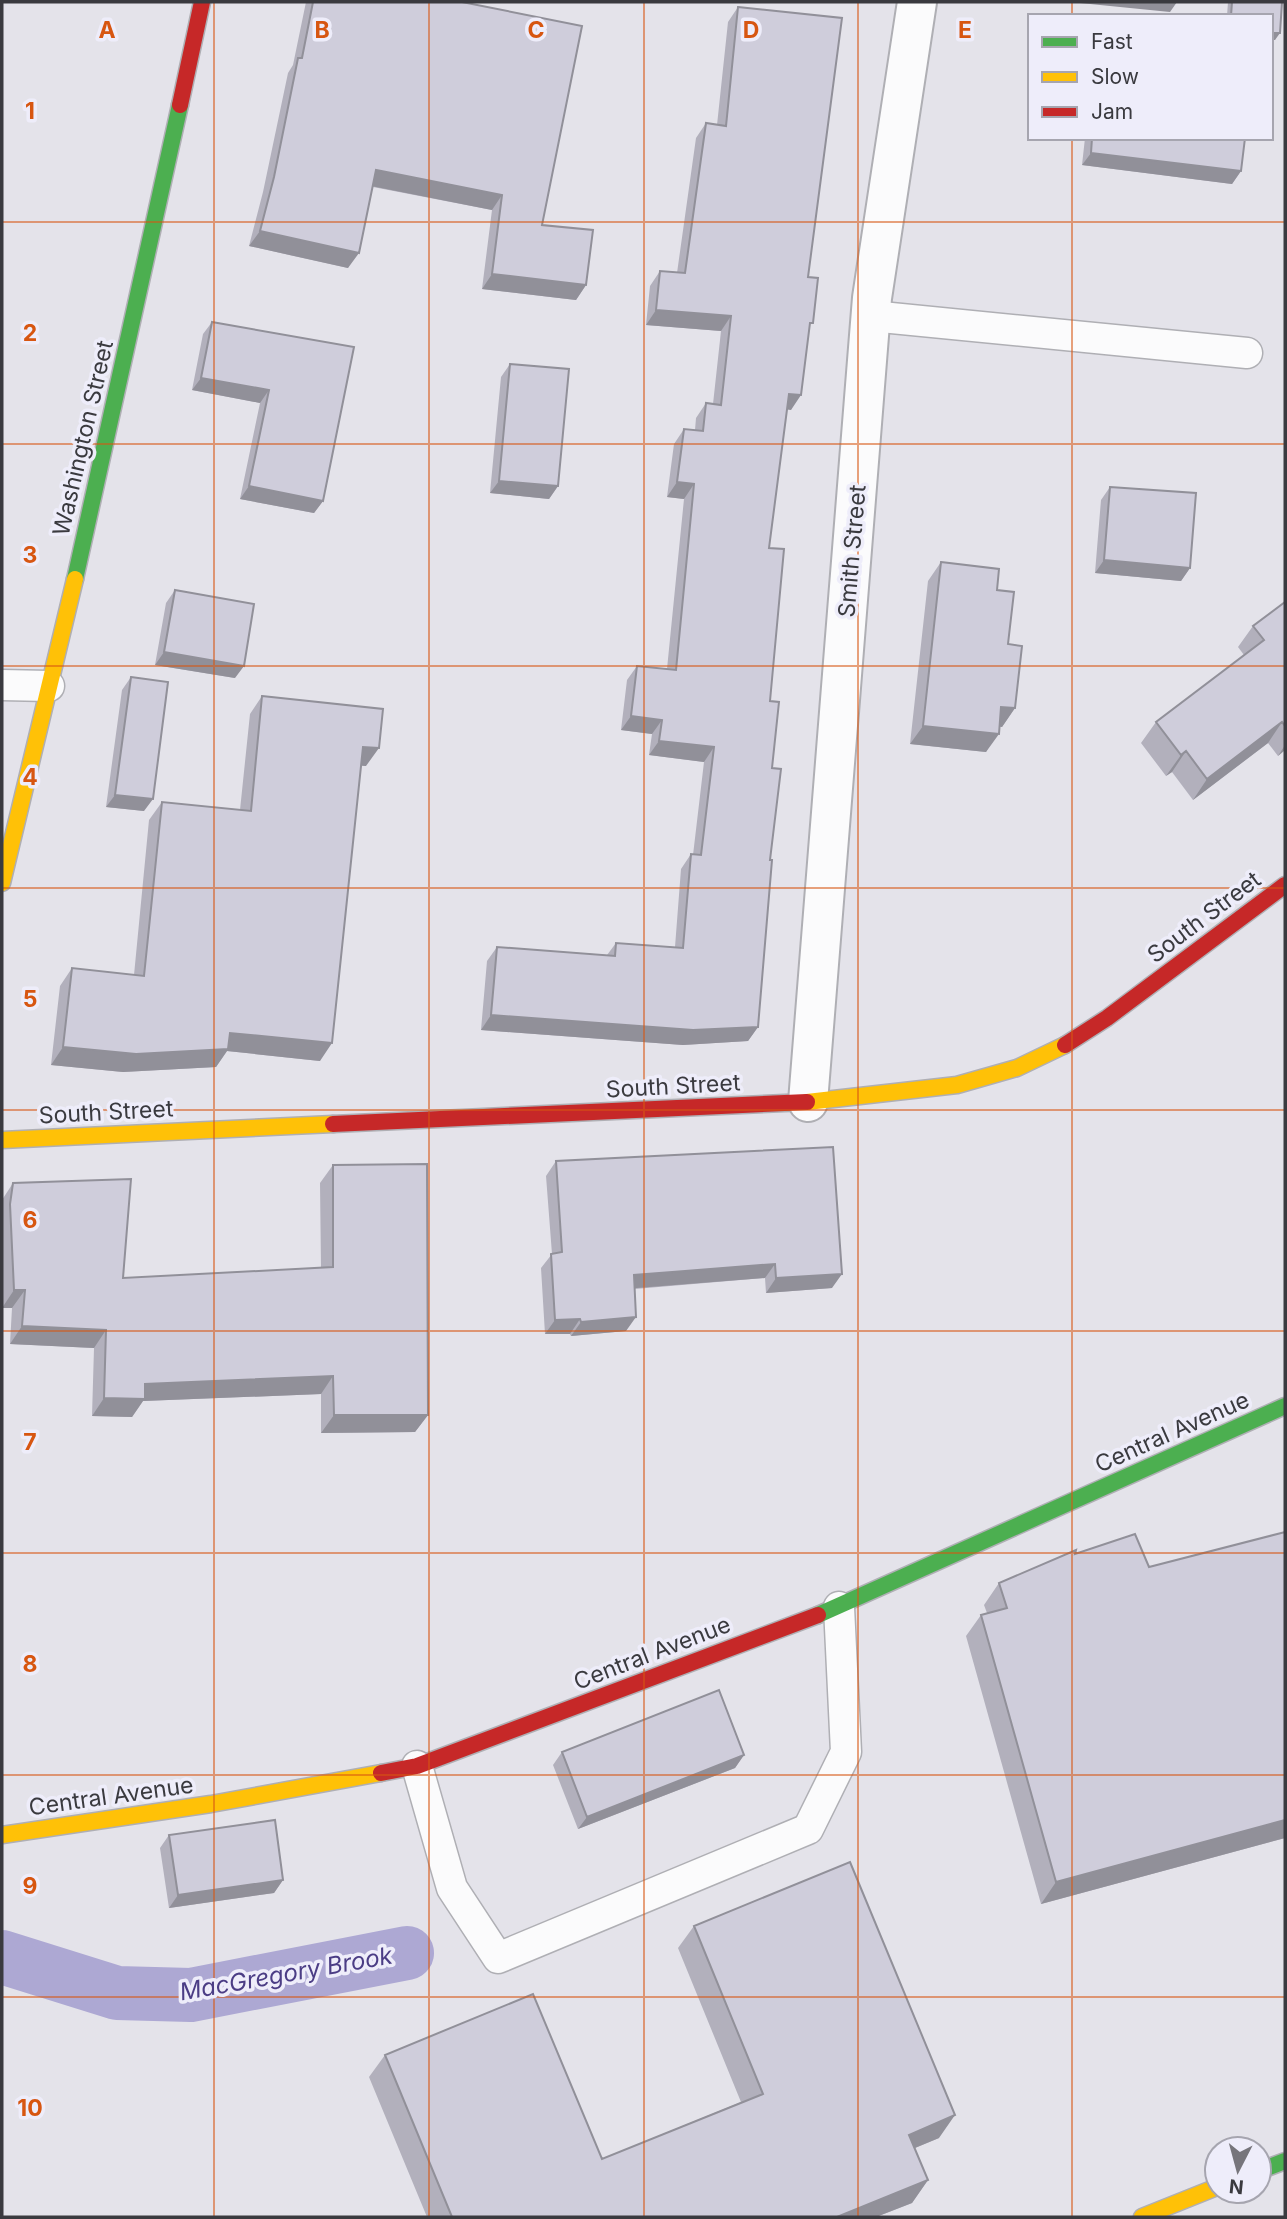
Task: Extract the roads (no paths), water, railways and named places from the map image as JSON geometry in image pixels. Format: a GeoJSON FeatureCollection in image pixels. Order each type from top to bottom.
{"type":"FeatureCollection","features":[{"type":"Feature","properties":{"kind":"street","name":"Washington Street"},"geometry":{"type":"LineString","coordinates":[[2,883],[97,485],[202,2]]}},
{"type":"Feature","properties":{"kind":"street","name":"Smith Street"},"geometry":{"type":"LineString","coordinates":[[808,1102],[871,316],[917,2]]}},
{"type":"Feature","properties":{"kind":"street","name":"South Street"},"geometry":{"type":"LineString","coordinates":[[2,1140],[808,1102],[957,1085],[1017,1068],[1064,1046],[1107,1018],[1285,885]]}},
{"type":"Feature","properties":{"kind":"street","name":"Central Avenue"},"geometry":{"type":"LineString","coordinates":[[2,1835],[211,1804],[417,1766],[839,1607],[1285,1406]]}},
{"type":"Feature","properties":{"kind":"street"},"geometry":{"type":"LineString","coordinates":[[1142,2217],[1203,2193]]}},
{"type":"Feature","properties":{"kind":"lane"},"geometry":{"type":"LineString","coordinates":[[871,316],[1247,353]]}},
{"type":"Feature","properties":{"kind":"lane"},"geometry":{"type":"LineString","coordinates":[[2,685],[49,686]]}},
{"type":"Feature","properties":{"kind":"lane"},"geometry":{"type":"LineString","coordinates":[[417,1766],[452,1888],[498,1958],[808,1829],[846,1752],[839,1607]]}},
{"type":"Feature","properties":{"kind":"waterway","name":"MacGregory Brook"},"geometry":{"type":"LineString","coordinates":[[2,1957],[117,1993],[191,1995],[407,1953]]}}]}
